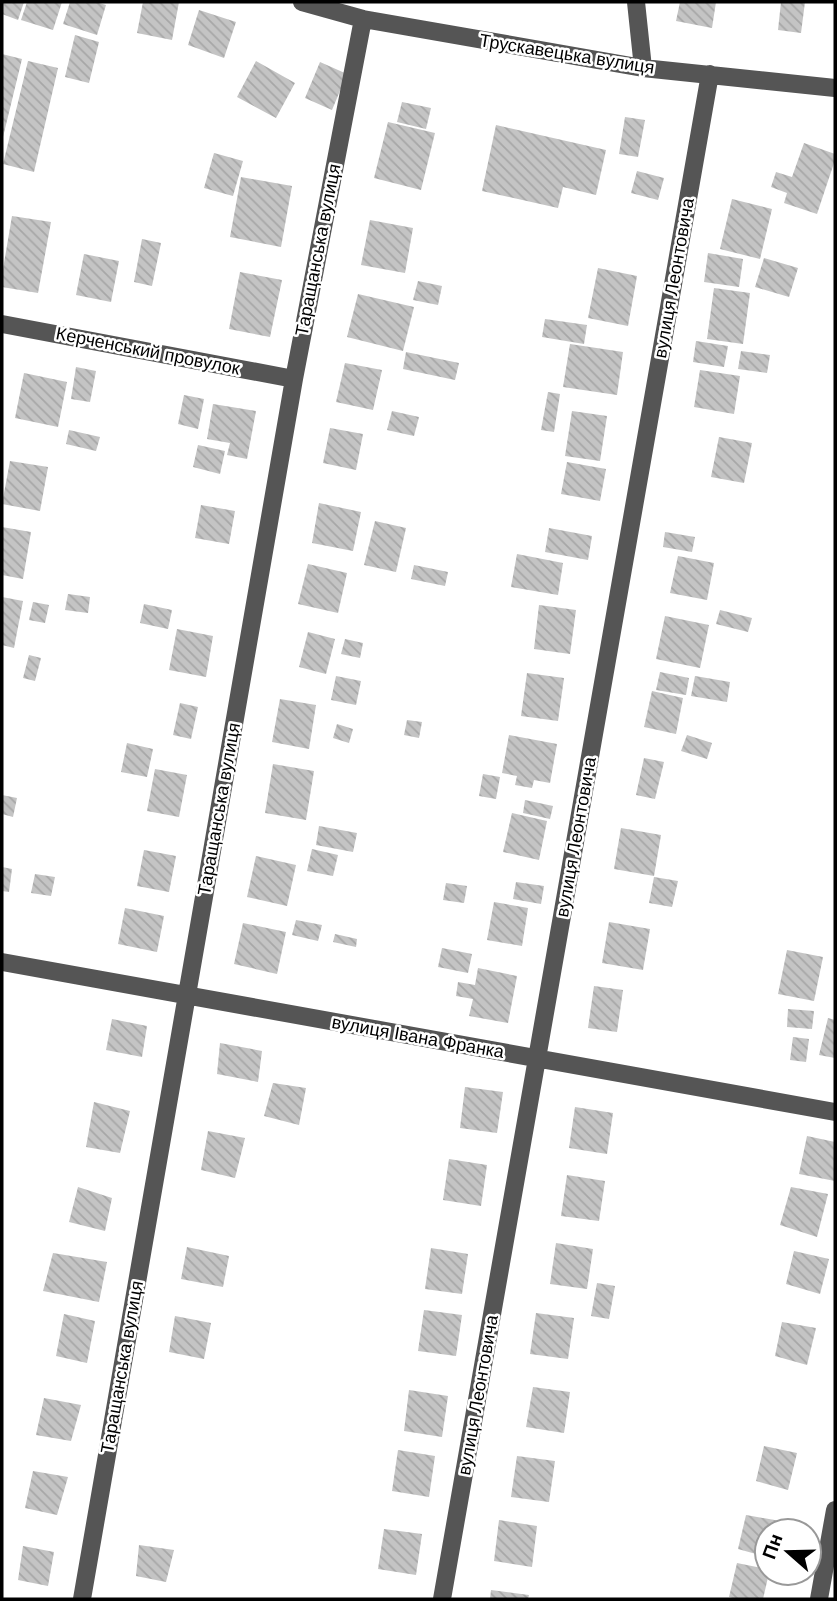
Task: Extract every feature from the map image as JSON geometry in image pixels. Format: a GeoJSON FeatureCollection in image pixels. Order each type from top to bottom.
{"type":"FeatureCollection","features":[{"type":"Feature","properties":{"kind":"street","name":"Трускавецька вулиця"},"geometry":{"type":"LineString","coordinates":[[302,2],[363,19],[643,68],[835,88]]}},
{"type":"Feature","properties":{"kind":"street"},"geometry":{"type":"LineString","coordinates":[[636,2],[643,68]]}},
{"type":"Feature","properties":{"kind":"street","name":"Таращанська вулиця"},"geometry":{"type":"LineString","coordinates":[[82,1599],[294,379],[363,19]]}},
{"type":"Feature","properties":{"kind":"street","name":"вулиця Леонтовича"},"geometry":{"type":"LineString","coordinates":[[442,1599],[710,74]]}},
{"type":"Feature","properties":{"kind":"street","name":"Керченський провулок"},"geometry":{"type":"LineString","coordinates":[[2,324],[294,379]]}},
{"type":"Feature","properties":{"kind":"street","name":"вулиця Івана Франка"},"geometry":{"type":"LineString","coordinates":[[2,962],[835,1112]]}},
{"type":"Feature","properties":{"kind":"street"},"geometry":{"type":"LineString","coordinates":[[819,1599],[835,1510]]}},
{"type":"Feature","properties":{"kind":"building"},"geometry":{"type":"Polygon","coordinates":[[[3,2],[24,2],[18,20],[2,14],[3,2]]]}},
{"type":"Feature","properties":{"kind":"building"},"geometry":{"type":"Polygon","coordinates":[[[27,2],[62,2],[53,30],[21,20],[27,2]]]}},
{"type":"Feature","properties":{"kind":"building"},"geometry":{"type":"Polygon","coordinates":[[[70,2],[96,2],[106,5],[97,35],[63,24],[70,2]]]}},
{"type":"Feature","properties":{"kind":"building"},"geometry":{"type":"Polygon","coordinates":[[[143,2],[179,2],[172,40],[137,33],[143,2]]]}},
{"type":"Feature","properties":{"kind":"building"},"geometry":{"type":"Polygon","coordinates":[[[680,2],[716,2],[712,28],[676,21],[680,2]]]}},
{"type":"Feature","properties":{"kind":"building"},"geometry":{"type":"Polygon","coordinates":[[[781,2],[805,2],[801,33],[778,30],[781,2]]]}},
{"type":"Feature","properties":{"kind":"building"},"geometry":{"type":"Polygon","coordinates":[[[199,10],[236,22],[224,58],[188,45],[199,10]]]}},
{"type":"Feature","properties":{"kind":"building"},"geometry":{"type":"Polygon","coordinates":[[[75,35],[99,42],[89,83],[65,77],[75,35]]]}},
{"type":"Feature","properties":{"kind":"building"},"geometry":{"type":"Polygon","coordinates":[[[2,54],[22,59],[3,137],[2,137],[2,54]]]}},
{"type":"Feature","properties":{"kind":"building"},"geometry":{"type":"Polygon","coordinates":[[[28,61],[58,68],[34,172],[3,164],[28,61]]]}},
{"type":"Feature","properties":{"kind":"building"},"geometry":{"type":"Polygon","coordinates":[[[256,61],[295,83],[276,118],[237,97],[256,61]]]}},
{"type":"Feature","properties":{"kind":"building"},"geometry":{"type":"Polygon","coordinates":[[[320,62],[347,74],[332,110],[305,98],[320,62]]]}},
{"type":"Feature","properties":{"kind":"building"},"geometry":{"type":"Polygon","coordinates":[[[402,102],[431,108],[426,129],[397,122],[402,102]]]}},
{"type":"Feature","properties":{"kind":"building"},"geometry":{"type":"Polygon","coordinates":[[[625,117],[645,120],[638,157],[619,154],[625,117]]]}},
{"type":"Feature","properties":{"kind":"building"},"geometry":{"type":"Polygon","coordinates":[[[388,122],[435,133],[421,190],[374,178],[388,122]]]}},
{"type":"Feature","properties":{"kind":"building"},"geometry":{"type":"Polygon","coordinates":[[[496,125],[606,150],[596,195],[563,187],[558,208],[482,191],[496,125]]]}},
{"type":"Feature","properties":{"kind":"building"},"geometry":{"type":"Polygon","coordinates":[[[804,143],[835,154],[817,214],[784,203],[787,193],[771,187],[776,172],[792,177],[804,143]]]}},
{"type":"Feature","properties":{"kind":"building"},"geometry":{"type":"Polygon","coordinates":[[[214,153],[243,161],[233,196],[204,188],[214,153]]]}},
{"type":"Feature","properties":{"kind":"building"},"geometry":{"type":"Polygon","coordinates":[[[637,171],[664,178],[658,200],[631,193],[637,171]]]}},
{"type":"Feature","properties":{"kind":"building"},"geometry":{"type":"Polygon","coordinates":[[[241,177],[292,186],[281,247],[230,237],[241,177]]]}},
{"type":"Feature","properties":{"kind":"building"},"geometry":{"type":"Polygon","coordinates":[[[732,199],[772,209],[760,259],[720,249],[732,199]]]}},
{"type":"Feature","properties":{"kind":"building"},"geometry":{"type":"Polygon","coordinates":[[[12,216],[51,222],[38,293],[2,287],[12,216]]]}},
{"type":"Feature","properties":{"kind":"building"},"geometry":{"type":"Polygon","coordinates":[[[370,220],[413,228],[405,273],[361,265],[370,220]]]}},
{"type":"Feature","properties":{"kind":"building"},"geometry":{"type":"Polygon","coordinates":[[[142,239],[161,243],[152,286],[134,282],[142,239]]]}},
{"type":"Feature","properties":{"kind":"building"},"geometry":{"type":"Polygon","coordinates":[[[708,253],[743,259],[739,287],[704,282],[708,253]]]}},
{"type":"Feature","properties":{"kind":"building"},"geometry":{"type":"Polygon","coordinates":[[[84,254],[119,261],[111,302],[76,295],[84,254]]]}},
{"type":"Feature","properties":{"kind":"building"},"geometry":{"type":"Polygon","coordinates":[[[764,258],[798,268],[789,297],[755,287],[764,258]]]}},
{"type":"Feature","properties":{"kind":"building"},"geometry":{"type":"Polygon","coordinates":[[[598,268],[637,276],[628,326],[588,318],[598,268]]]}},
{"type":"Feature","properties":{"kind":"building"},"geometry":{"type":"Polygon","coordinates":[[[240,272],[282,280],[270,337],[229,329],[240,272]]]}},
{"type":"Feature","properties":{"kind":"building"},"geometry":{"type":"Polygon","coordinates":[[[418,281],[442,286],[438,305],[413,300],[418,281]]]}},
{"type":"Feature","properties":{"kind":"building"},"geometry":{"type":"Polygon","coordinates":[[[714,288],[750,293],[743,344],[707,339],[714,288]]]}},
{"type":"Feature","properties":{"kind":"building"},"geometry":{"type":"Polygon","coordinates":[[[358,294],[414,307],[403,351],[347,337],[358,294]]]}},
{"type":"Feature","properties":{"kind":"building"},"geometry":{"type":"Polygon","coordinates":[[[545,319],[587,325],[584,344],[542,337],[545,319]]]}},
{"type":"Feature","properties":{"kind":"building"},"geometry":{"type":"Polygon","coordinates":[[[696,341],[728,346],[724,367],[693,362],[696,341]]]}},
{"type":"Feature","properties":{"kind":"building"},"geometry":{"type":"Polygon","coordinates":[[[570,344],[623,352],[617,395],[563,387],[570,344]]]}},
{"type":"Feature","properties":{"kind":"building"},"geometry":{"type":"Polygon","coordinates":[[[741,351],[770,355],[767,373],[738,369],[741,351]]]}},
{"type":"Feature","properties":{"kind":"building"},"geometry":{"type":"Polygon","coordinates":[[[406,352],[459,363],[455,380],[403,369],[406,352]]]}},
{"type":"Feature","properties":{"kind":"building"},"geometry":{"type":"Polygon","coordinates":[[[345,363],[382,370],[373,410],[336,402],[345,363]]]}},
{"type":"Feature","properties":{"kind":"building"},"geometry":{"type":"Polygon","coordinates":[[[76,367],[96,371],[90,402],[71,399],[76,367]]]}},
{"type":"Feature","properties":{"kind":"building"},"geometry":{"type":"Polygon","coordinates":[[[700,370],[740,376],[734,414],[694,407],[700,370]]]}},
{"type":"Feature","properties":{"kind":"building"},"geometry":{"type":"Polygon","coordinates":[[[24,373],[67,382],[58,427],[15,418],[24,373]]]}},
{"type":"Feature","properties":{"kind":"building"},"geometry":{"type":"Polygon","coordinates":[[[548,392],[560,394],[554,432],[541,430],[548,392]]]}},
{"type":"Feature","properties":{"kind":"building"},"geometry":{"type":"Polygon","coordinates":[[[184,395],[204,399],[198,429],[178,424],[184,395]]]}},
{"type":"Feature","properties":{"kind":"building"},"geometry":{"type":"Polygon","coordinates":[[[213,404],[256,411],[247,459],[227,455],[230,443],[207,439],[213,404]]]}},
{"type":"Feature","properties":{"kind":"building"},"geometry":{"type":"Polygon","coordinates":[[[392,411],[419,417],[414,436],[387,430],[392,411]]]}},
{"type":"Feature","properties":{"kind":"building"},"geometry":{"type":"Polygon","coordinates":[[[572,411],[607,416],[600,461],[565,456],[572,411]]]}},
{"type":"Feature","properties":{"kind":"building"},"geometry":{"type":"Polygon","coordinates":[[[330,428],[363,434],[356,470],[323,463],[330,428]]]}},
{"type":"Feature","properties":{"kind":"building"},"geometry":{"type":"Polygon","coordinates":[[[69,430],[100,437],[96,451],[66,444],[69,430]]]}},
{"type":"Feature","properties":{"kind":"building"},"geometry":{"type":"Polygon","coordinates":[[[719,437],[752,443],[744,483],[711,477],[719,437]]]}},
{"type":"Feature","properties":{"kind":"building"},"geometry":{"type":"Polygon","coordinates":[[[198,445],[225,451],[220,474],[193,467],[198,445]]]}},
{"type":"Feature","properties":{"kind":"building"},"geometry":{"type":"Polygon","coordinates":[[[10,461],[48,467],[40,511],[2,504],[10,461]]]}},
{"type":"Feature","properties":{"kind":"building"},"geometry":{"type":"Polygon","coordinates":[[[567,462],[606,469],[600,501],[561,494],[567,462]]]}},
{"type":"Feature","properties":{"kind":"building"},"geometry":{"type":"Polygon","coordinates":[[[319,503],[361,512],[353,551],[312,543],[319,503]]]}},
{"type":"Feature","properties":{"kind":"building"},"geometry":{"type":"Polygon","coordinates":[[[201,505],[235,511],[229,544],[195,538],[201,505]]]}},
{"type":"Feature","properties":{"kind":"building"},"geometry":{"type":"Polygon","coordinates":[[[375,521],[406,528],[396,572],[364,565],[375,521]]]}},
{"type":"Feature","properties":{"kind":"building"},"geometry":{"type":"Polygon","coordinates":[[[2,527],[31,532],[23,579],[2,575],[2,527]]]}},
{"type":"Feature","properties":{"kind":"building"},"geometry":{"type":"Polygon","coordinates":[[[549,528],[592,536],[588,560],[545,552],[549,528]]]}},
{"type":"Feature","properties":{"kind":"building"},"geometry":{"type":"Polygon","coordinates":[[[665,532],[695,537],[692,552],[663,547],[665,532]]]}},
{"type":"Feature","properties":{"kind":"building"},"geometry":{"type":"Polygon","coordinates":[[[517,554],[563,563],[558,595],[511,587],[517,554]]]}},
{"type":"Feature","properties":{"kind":"building"},"geometry":{"type":"Polygon","coordinates":[[[678,556],[714,563],[707,600],[670,593],[678,556]]]}},
{"type":"Feature","properties":{"kind":"building"},"geometry":{"type":"Polygon","coordinates":[[[308,564],[347,573],[338,613],[298,604],[308,564]]]}},
{"type":"Feature","properties":{"kind":"building"},"geometry":{"type":"Polygon","coordinates":[[[414,565],[448,572],[445,586],[411,579],[414,565]]]}},
{"type":"Feature","properties":{"kind":"building"},"geometry":{"type":"Polygon","coordinates":[[[68,594],[90,597],[88,613],[65,610],[68,594]]]}},
{"type":"Feature","properties":{"kind":"building"},"geometry":{"type":"Polygon","coordinates":[[[2,597],[23,601],[14,648],[2,645],[2,597]]]}},
{"type":"Feature","properties":{"kind":"building"},"geometry":{"type":"Polygon","coordinates":[[[33,602],[49,605],[45,623],[29,620],[33,602]]]}},
{"type":"Feature","properties":{"kind":"building"},"geometry":{"type":"Polygon","coordinates":[[[144,604],[172,610],[168,629],[140,623],[144,604]]]}},
{"type":"Feature","properties":{"kind":"building"},"geometry":{"type":"Polygon","coordinates":[[[539,605],[576,610],[570,654],[534,649],[539,605]]]}},
{"type":"Feature","properties":{"kind":"building"},"geometry":{"type":"Polygon","coordinates":[[[720,610],[752,618],[748,632],[716,624],[720,610]]]}},
{"type":"Feature","properties":{"kind":"building"},"geometry":{"type":"Polygon","coordinates":[[[665,616],[709,625],[700,668],[656,659],[665,616]]]}},
{"type":"Feature","properties":{"kind":"building"},"geometry":{"type":"Polygon","coordinates":[[[177,629],[213,636],[206,677],[169,670],[177,629]]]}},
{"type":"Feature","properties":{"kind":"building"},"geometry":{"type":"Polygon","coordinates":[[[308,632],[335,639],[326,674],[299,667],[308,632]]]}},
{"type":"Feature","properties":{"kind":"building"},"geometry":{"type":"Polygon","coordinates":[[[345,639],[363,643],[360,658],[341,654],[345,639]]]}},
{"type":"Feature","properties":{"kind":"building"},"geometry":{"type":"Polygon","coordinates":[[[29,655],[41,658],[35,681],[23,678],[29,655]]]}},
{"type":"Feature","properties":{"kind":"building"},"geometry":{"type":"Polygon","coordinates":[[[660,672],[689,678],[686,695],[656,690],[660,672]]]}},
{"type":"Feature","properties":{"kind":"building"},"geometry":{"type":"Polygon","coordinates":[[[527,673],[564,678],[558,721],[521,716],[527,673]]]}},
{"type":"Feature","properties":{"kind":"building"},"geometry":{"type":"Polygon","coordinates":[[[336,676],[361,681],[356,705],[331,700],[336,676]]]}},
{"type":"Feature","properties":{"kind":"building"},"geometry":{"type":"Polygon","coordinates":[[[695,676],[730,682],[727,702],[691,696],[695,676]]]}},
{"type":"Feature","properties":{"kind":"building"},"geometry":{"type":"Polygon","coordinates":[[[652,691],[683,698],[676,734],[644,727],[652,691]]]}},
{"type":"Feature","properties":{"kind":"building"},"geometry":{"type":"Polygon","coordinates":[[[280,699],[316,705],[309,749],[272,742],[280,699]]]}},
{"type":"Feature","properties":{"kind":"building"},"geometry":{"type":"Polygon","coordinates":[[[180,703],[198,707],[191,739],[173,735],[180,703]]]}},
{"type":"Feature","properties":{"kind":"building"},"geometry":{"type":"Polygon","coordinates":[[[407,720],[422,722],[419,738],[404,735],[407,720]]]}},
{"type":"Feature","properties":{"kind":"building"},"geometry":{"type":"Polygon","coordinates":[[[337,724],[353,729],[349,743],[333,738],[337,724]]]}},
{"type":"Feature","properties":{"kind":"building"},"geometry":{"type":"Polygon","coordinates":[[[509,735],[557,744],[550,783],[534,780],[532,788],[515,785],[517,776],[502,773],[509,735]]]}},
{"type":"Feature","properties":{"kind":"building"},"geometry":{"type":"Polygon","coordinates":[[[687,735],[712,743],[707,759],[681,751],[687,735]]]}},
{"type":"Feature","properties":{"kind":"building"},"geometry":{"type":"Polygon","coordinates":[[[127,743],[153,749],[147,777],[121,772],[127,743]]]}},
{"type":"Feature","properties":{"kind":"building"},"geometry":{"type":"Polygon","coordinates":[[[644,758],[664,762],[655,799],[636,795],[644,758]]]}},
{"type":"Feature","properties":{"kind":"building"},"geometry":{"type":"Polygon","coordinates":[[[273,764],[314,771],[306,820],[265,813],[273,764]]]}},
{"type":"Feature","properties":{"kind":"building"},"geometry":{"type":"Polygon","coordinates":[[[155,769],[187,775],[179,817],[147,811],[155,769]]]}},
{"type":"Feature","properties":{"kind":"building"},"geometry":{"type":"Polygon","coordinates":[[[483,774],[500,777],[496,799],[479,796],[483,774]]]}},
{"type":"Feature","properties":{"kind":"building"},"geometry":{"type":"Polygon","coordinates":[[[2,795],[17,798],[13,817],[2,814],[2,795]]]}},
{"type":"Feature","properties":{"kind":"building"},"geometry":{"type":"Polygon","coordinates":[[[525,800],[553,806],[550,819],[523,813],[525,800]]]}},
{"type":"Feature","properties":{"kind":"building"},"geometry":{"type":"Polygon","coordinates":[[[512,813],[547,821],[539,860],[503,852],[512,813]]]}},
{"type":"Feature","properties":{"kind":"building"},"geometry":{"type":"Polygon","coordinates":[[[319,826],[357,833],[353,852],[316,845],[319,826]]]}},
{"type":"Feature","properties":{"kind":"building"},"geometry":{"type":"Polygon","coordinates":[[[621,828],[661,835],[654,876],[614,869],[621,828]]]}},
{"type":"Feature","properties":{"kind":"building"},"geometry":{"type":"Polygon","coordinates":[[[312,849],[338,855],[333,876],[307,871],[312,849]]]}},
{"type":"Feature","properties":{"kind":"building"},"geometry":{"type":"Polygon","coordinates":[[[144,850],[176,856],[169,892],[137,886],[144,850]]]}},
{"type":"Feature","properties":{"kind":"building"},"geometry":{"type":"Polygon","coordinates":[[[256,856],[296,865],[287,906],[247,897],[256,856]]]}},
{"type":"Feature","properties":{"kind":"building"},"geometry":{"type":"Polygon","coordinates":[[[2,867],[12,869],[9,892],[2,891],[2,867]]]}},
{"type":"Feature","properties":{"kind":"building"},"geometry":{"type":"Polygon","coordinates":[[[35,874],[55,877],[51,896],[31,893],[35,874]]]}},
{"type":"Feature","properties":{"kind":"building"},"geometry":{"type":"Polygon","coordinates":[[[654,877],[678,881],[672,907],[649,903],[654,877]]]}},
{"type":"Feature","properties":{"kind":"building"},"geometry":{"type":"Polygon","coordinates":[[[516,882],[544,886],[541,904],[513,899],[516,882]]]}},
{"type":"Feature","properties":{"kind":"building"},"geometry":{"type":"Polygon","coordinates":[[[446,883],[467,886],[464,903],[443,900],[446,883]]]}},
{"type":"Feature","properties":{"kind":"building"},"geometry":{"type":"Polygon","coordinates":[[[494,902],[528,908],[522,946],[487,940],[494,902]]]}},
{"type":"Feature","properties":{"kind":"building"},"geometry":{"type":"Polygon","coordinates":[[[125,908],[164,916],[157,952],[118,944],[125,908]]]}},
{"type":"Feature","properties":{"kind":"building"},"geometry":{"type":"Polygon","coordinates":[[[296,920],[322,925],[318,941],[292,935],[296,920]]]}},
{"type":"Feature","properties":{"kind":"building"},"geometry":{"type":"Polygon","coordinates":[[[609,922],[650,929],[643,970],[602,963],[609,922]]]}},
{"type":"Feature","properties":{"kind":"building"},"geometry":{"type":"Polygon","coordinates":[[[243,923],[286,932],[277,974],[234,964],[243,923]]]}},
{"type":"Feature","properties":{"kind":"building"},"geometry":{"type":"Polygon","coordinates":[[[335,934],[357,939],[356,947],[333,942],[335,934]]]}},
{"type":"Feature","properties":{"kind":"building"},"geometry":{"type":"Polygon","coordinates":[[[442,948],[472,954],[468,973],[438,967],[442,948]]]}},
{"type":"Feature","properties":{"kind":"building"},"geometry":{"type":"Polygon","coordinates":[[[787,950],[823,957],[814,1001],[778,994],[787,950]]]}},
{"type":"Feature","properties":{"kind":"building"},"geometry":{"type":"Polygon","coordinates":[[[478,968],[517,976],[508,1023],[469,1016],[473,999],[456,996],[458,982],[475,985],[478,968]]]}},
{"type":"Feature","properties":{"kind":"building"},"geometry":{"type":"Polygon","coordinates":[[[594,986],[623,990],[617,1032],[588,1028],[594,986]]]}},
{"type":"Feature","properties":{"kind":"building"},"geometry":{"type":"Polygon","coordinates":[[[788,1009],[814,1011],[812,1029],[787,1027],[788,1009]]]}},
{"type":"Feature","properties":{"kind":"building"},"geometry":{"type":"Polygon","coordinates":[[[828,1018],[835,1020],[835,1058],[819,1055],[828,1018]]]}},
{"type":"Feature","properties":{"kind":"building"},"geometry":{"type":"Polygon","coordinates":[[[112,1019],[147,1026],[142,1057],[106,1050],[112,1019]]]}},
{"type":"Feature","properties":{"kind":"building"},"geometry":{"type":"Polygon","coordinates":[[[793,1037],[809,1039],[806,1062],[790,1060],[793,1037]]]}},
{"type":"Feature","properties":{"kind":"building"},"geometry":{"type":"Polygon","coordinates":[[[220,1043],[262,1051],[258,1082],[217,1074],[220,1043]]]}},
{"type":"Feature","properties":{"kind":"building"},"geometry":{"type":"Polygon","coordinates":[[[273,1083],[306,1088],[299,1125],[264,1116],[273,1083]]]}},
{"type":"Feature","properties":{"kind":"building"},"geometry":{"type":"Polygon","coordinates":[[[465,1087],[503,1092],[497,1133],[460,1128],[465,1087]]]}},
{"type":"Feature","properties":{"kind":"building"},"geometry":{"type":"Polygon","coordinates":[[[94,1102],[130,1111],[120,1153],[86,1147],[94,1102]]]}},
{"type":"Feature","properties":{"kind":"building"},"geometry":{"type":"Polygon","coordinates":[[[575,1107],[613,1113],[607,1154],[569,1148],[575,1107]]]}},
{"type":"Feature","properties":{"kind":"building"},"geometry":{"type":"Polygon","coordinates":[[[208,1131],[245,1138],[235,1178],[201,1170],[208,1131]]]}},
{"type":"Feature","properties":{"kind":"building"},"geometry":{"type":"Polygon","coordinates":[[[807,1136],[835,1142],[835,1181],[799,1174],[807,1136]]]}},
{"type":"Feature","properties":{"kind":"building"},"geometry":{"type":"Polygon","coordinates":[[[449,1159],[487,1165],[481,1206],[443,1200],[449,1159]]]}},
{"type":"Feature","properties":{"kind":"building"},"geometry":{"type":"Polygon","coordinates":[[[567,1175],[605,1181],[599,1221],[561,1216],[567,1175]]]}},
{"type":"Feature","properties":{"kind":"building"},"geometry":{"type":"Polygon","coordinates":[[[78,1187],[112,1198],[105,1231],[69,1222],[78,1187]]]}},
{"type":"Feature","properties":{"kind":"building"},"geometry":{"type":"Polygon","coordinates":[[[791,1187],[828,1194],[817,1237],[780,1225],[791,1187]]]}},
{"type":"Feature","properties":{"kind":"building"},"geometry":{"type":"Polygon","coordinates":[[[556,1243],[593,1249],[587,1289],[550,1284],[556,1243]]]}},
{"type":"Feature","properties":{"kind":"building"},"geometry":{"type":"Polygon","coordinates":[[[187,1247],[229,1256],[223,1287],[181,1279],[187,1247]]]}},
{"type":"Feature","properties":{"kind":"building"},"geometry":{"type":"Polygon","coordinates":[[[431,1248],[468,1254],[462,1294],[425,1289],[431,1248]]]}},
{"type":"Feature","properties":{"kind":"building"},"geometry":{"type":"Polygon","coordinates":[[[794,1251],[829,1259],[820,1294],[786,1284],[794,1251]]]}},
{"type":"Feature","properties":{"kind":"building"},"geometry":{"type":"Polygon","coordinates":[[[53,1253],[107,1262],[99,1302],[43,1291],[53,1253]]]}},
{"type":"Feature","properties":{"kind":"building"},"geometry":{"type":"Polygon","coordinates":[[[597,1283],[615,1286],[609,1319],[591,1316],[597,1283]]]}},
{"type":"Feature","properties":{"kind":"building"},"geometry":{"type":"Polygon","coordinates":[[[424,1310],[462,1315],[456,1356],[418,1351],[424,1310]]]}},
{"type":"Feature","properties":{"kind":"building"},"geometry":{"type":"Polygon","coordinates":[[[536,1313],[574,1318],[568,1359],[530,1354],[536,1313]]]}},
{"type":"Feature","properties":{"kind":"building"},"geometry":{"type":"Polygon","coordinates":[[[64,1314],[95,1321],[87,1363],[56,1356],[64,1314]]]}},
{"type":"Feature","properties":{"kind":"building"},"geometry":{"type":"Polygon","coordinates":[[[175,1316],[211,1323],[204,1359],[169,1352],[175,1316]]]}},
{"type":"Feature","properties":{"kind":"building"},"geometry":{"type":"Polygon","coordinates":[[[782,1322],[816,1328],[807,1365],[775,1356],[782,1322]]]}},
{"type":"Feature","properties":{"kind":"building"},"geometry":{"type":"Polygon","coordinates":[[[533,1387],[570,1392],[564,1433],[526,1427],[533,1387]]]}},
{"type":"Feature","properties":{"kind":"building"},"geometry":{"type":"Polygon","coordinates":[[[409,1390],[448,1396],[442,1437],[404,1431],[409,1390]]]}},
{"type":"Feature","properties":{"kind":"building"},"geometry":{"type":"Polygon","coordinates":[[[44,1398],[81,1405],[71,1441],[36,1435],[44,1398]]]}},
{"type":"Feature","properties":{"kind":"building"},"geometry":{"type":"Polygon","coordinates":[[[764,1446],[797,1453],[788,1490],[756,1481],[764,1446]]]}},
{"type":"Feature","properties":{"kind":"building"},"geometry":{"type":"Polygon","coordinates":[[[398,1450],[435,1456],[429,1497],[392,1491],[398,1450]]]}},
{"type":"Feature","properties":{"kind":"building"},"geometry":{"type":"Polygon","coordinates":[[[517,1456],[555,1461],[549,1502],[511,1497],[517,1456]]]}},
{"type":"Feature","properties":{"kind":"building"},"geometry":{"type":"Polygon","coordinates":[[[33,1471],[68,1477],[57,1515],[25,1508],[33,1471]]]}},
{"type":"Feature","properties":{"kind":"building"},"geometry":{"type":"Polygon","coordinates":[[[746,1515],[757,1517],[753,1517],[753,1553],[738,1549],[746,1515]]]}},
{"type":"Feature","properties":{"kind":"building"},"geometry":{"type":"Polygon","coordinates":[[[499,1520],[537,1526],[532,1567],[494,1561],[499,1520]]]}},
{"type":"Feature","properties":{"kind":"building"},"geometry":{"type":"Polygon","coordinates":[[[384,1529],[422,1534],[416,1575],[378,1569],[384,1529]]]}},
{"type":"Feature","properties":{"kind":"building"},"geometry":{"type":"Polygon","coordinates":[[[139,1545],[174,1550],[166,1582],[136,1576],[139,1545]]]}},
{"type":"Feature","properties":{"kind":"building"},"geometry":{"type":"Polygon","coordinates":[[[23,1546],[54,1552],[48,1586],[18,1580],[23,1546]]]}},
{"type":"Feature","properties":{"kind":"building"},"geometry":{"type":"Polygon","coordinates":[[[737,1563],[753,1566],[753,1587],[766,1587],[763,1599],[729,1597],[737,1563]]]}},
{"type":"Feature","properties":{"kind":"building"},"geometry":{"type":"Polygon","coordinates":[[[491,1590],[529,1595],[528,1599],[490,1599],[491,1590]]]}}]}
